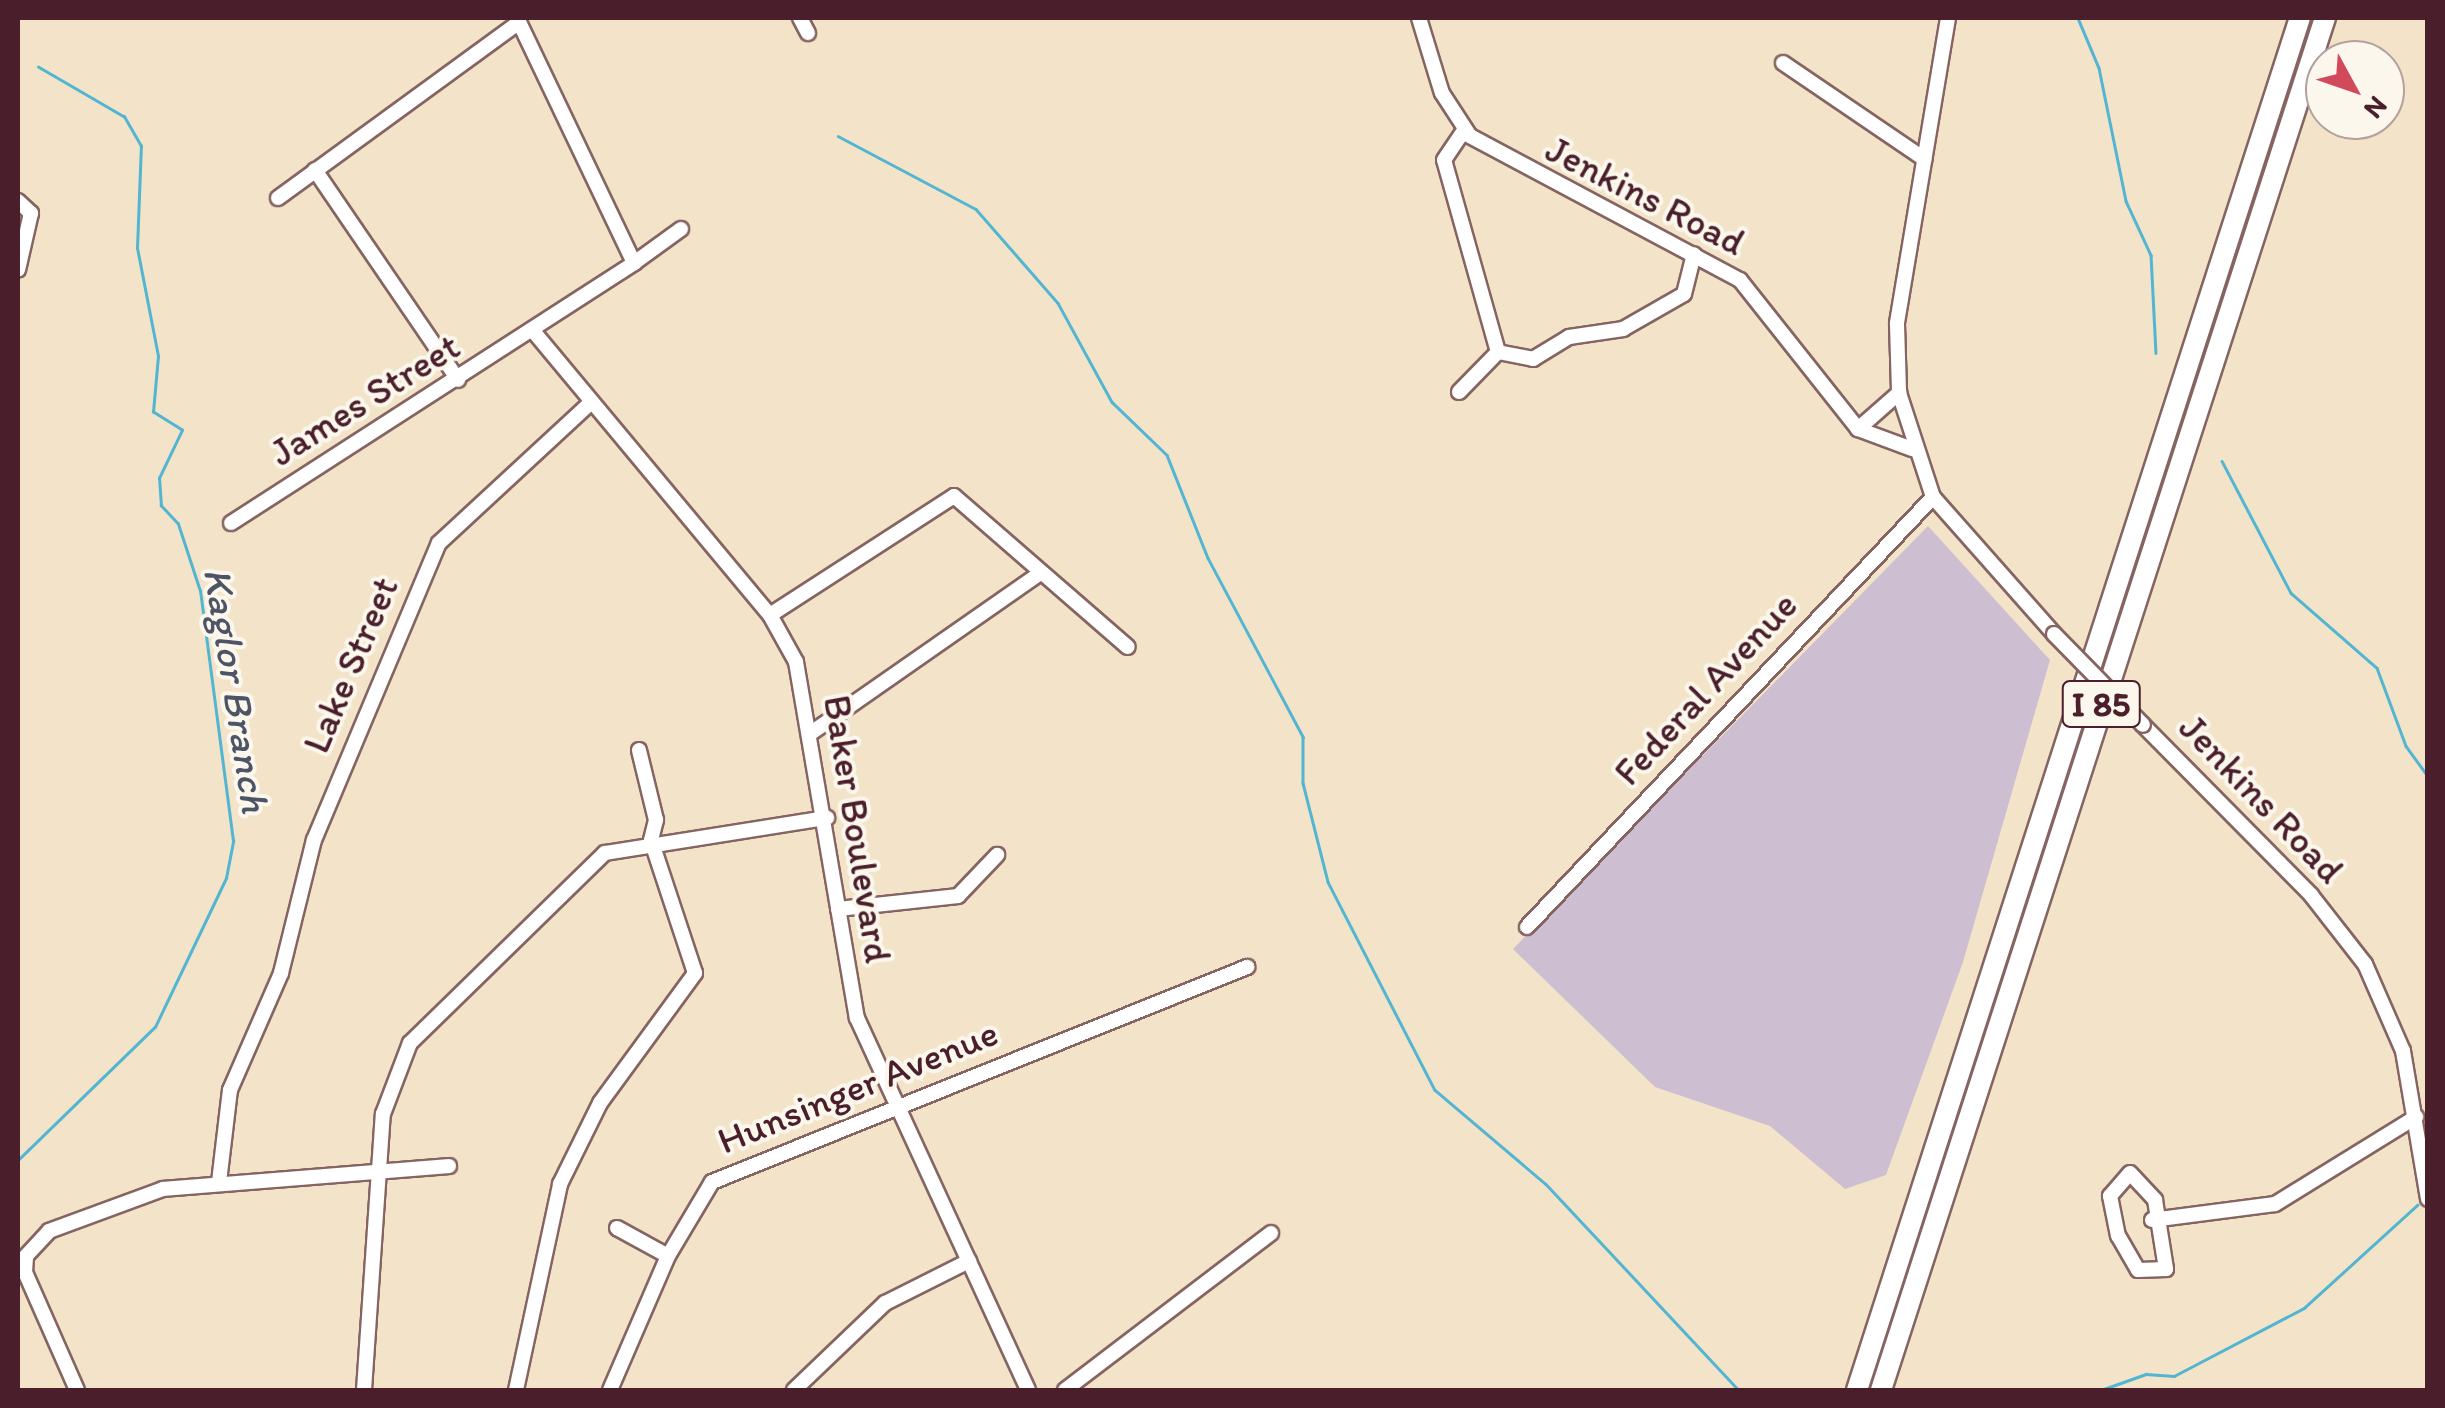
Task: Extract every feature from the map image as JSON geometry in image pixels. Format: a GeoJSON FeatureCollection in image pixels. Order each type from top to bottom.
{"type":"FeatureCollection","features":[{"type":"Feature","properties":{"kind":"highway","name":"I 85"},"geometry":{"type":"LineString","coordinates":[[1856,1390],[2300,18]]}},
{"type":"Feature","properties":{"kind":"highway","name":"I 85"},"geometry":{"type":"LineString","coordinates":[[1881,1390],[2325,18]]}},
{"type":"Feature","properties":{"kind":"street"},"geometry":{"type":"LineString","coordinates":[[800,18],[808,33]]}},
{"type":"Feature","properties":{"kind":"street"},"geometry":{"type":"LineString","coordinates":[[1420,18],[1464,130],[1444,160],[1498,352]]}},
{"type":"Feature","properties":{"kind":"street","name":"Jenkins Road"},"geometry":{"type":"LineString","coordinates":[[1948,18],[1897,324],[1899,394],[1912,448],[1933,497],[2054,634],[2353,946],[2391,1014],[2416,1117],[2428,1199]]}},
{"type":"Feature","properties":{"kind":"street"},"geometry":{"type":"LineString","coordinates":[[278,198],[518,20],[634,263]]}},
{"type":"Feature","properties":{"kind":"street"},"geometry":{"type":"LineString","coordinates":[[1783,63],[1924,159]]}},
{"type":"Feature","properties":{"kind":"street","name":"Jenkins Road"},"geometry":{"type":"LineString","coordinates":[[1464,130],[1511,164],[1694,254],[1754,290],[1858,429]]}},
{"type":"Feature","properties":{"kind":"street"},"geometry":{"type":"LineString","coordinates":[[315,170],[458,380]]}},
{"type":"Feature","properties":{"kind":"street"},"geometry":{"type":"LineString","coordinates":[[18,270],[31,213],[20,201]]}},
{"type":"Feature","properties":{"kind":"street","name":"James Street"},"geometry":{"type":"LineString","coordinates":[[231,523],[534,332],[681,229]]}},
{"type":"Feature","properties":{"kind":"street"},"geometry":{"type":"LineString","coordinates":[[1498,352],[1534,359],[1569,337],[1623,329],[1684,294],[1694,254]]}},
{"type":"Feature","properties":{"kind":"street","name":"Baker Boulevard"},"geometry":{"type":"LineString","coordinates":[[534,332],[770,615],[796,662],[827,818],[849,990],[892,1105],[1028,1390]]}},
{"type":"Feature","properties":{"kind":"street"},"geometry":{"type":"LineString","coordinates":[[1459,392],[1498,352]]}},
{"type":"Feature","properties":{"kind":"street"},"geometry":{"type":"LineString","coordinates":[[1858,429],[1899,394]]}},
{"type":"Feature","properties":{"kind":"street","name":"Lake Street"},"geometry":{"type":"LineString","coordinates":[[219,1182],[230,1090],[281,974],[314,840],[438,543],[590,403]]}},
{"type":"Feature","properties":{"kind":"street"},"geometry":{"type":"LineString","coordinates":[[1858,429],[1912,448]]}},
{"type":"Feature","properties":{"kind":"street"},"geometry":{"type":"LineString","coordinates":[[770,615],[954,496],[1128,647]]}},
{"type":"Feature","properties":{"kind":"street","name":"Federal Avenue"},"geometry":{"type":"LineString","coordinates":[[1527,926],[1933,497]]}},
{"type":"Feature","properties":{"kind":"street"},"geometry":{"type":"LineString","coordinates":[[811,733],[1040,573]]}},
{"type":"Feature","properties":{"kind":"street"},"geometry":{"type":"LineString","coordinates":[[516,1390],[560,1184],[600,1103],[695,973],[652,840],[656,820],[639,750]]}},
{"type":"Feature","properties":{"kind":"street"},"geometry":{"type":"LineString","coordinates":[[364,1390],[386,1098],[410,1043],[583,867],[652,840],[827,818]]}},
{"type":"Feature","properties":{"kind":"street"},"geometry":{"type":"LineString","coordinates":[[838,909],[958,896],[997,856]]}},
{"type":"Feature","properties":{"kind":"street","name":"Hunsinger Avenue"},"geometry":{"type":"LineString","coordinates":[[610,1390],[668,1256],[712,1182],[892,1105],[1247,967]]}},
{"type":"Feature","properties":{"kind":"street"},"geometry":{"type":"LineString","coordinates":[[2152,1220],[2275,1204],[2416,1117]]}},
{"type":"Feature","properties":{"kind":"street"},"geometry":{"type":"LineString","coordinates":[[76,1390],[29,1288],[26,1256],[72,1221],[163,1189],[450,1166]]}},
{"type":"Feature","properties":{"kind":"street"},"geometry":{"type":"LineString","coordinates":[[2130,1173],[2155,1200],[2152,1220],[2168,1266],[2138,1270],[2110,1196],[2130,1173]]}},
{"type":"Feature","properties":{"kind":"street"},"geometry":{"type":"LineString","coordinates":[[617,1228],[668,1256]]}},
{"type":"Feature","properties":{"kind":"street"},"geometry":{"type":"LineString","coordinates":[[1070,1389],[1271,1233]]}},
{"type":"Feature","properties":{"kind":"street"},"geometry":{"type":"LineString","coordinates":[[794,1390],[885,1303],[969,1260]]}},
{"type":"Feature","properties":{"kind":"shaded area"},"geometry":{"type":"Polygon","coordinates":[[[1928,526],[2050,660],[1963,962],[1886,1175],[1845,1189],[1770,1126],[1655,1087],[1513,949],[1928,526]]]}},
{"type":"Feature","properties":{"kind":"waterway"},"geometry":{"type":"LineString","coordinates":[[2078,18],[2099,68],[2126,201],[2151,255],[2156,353]]}},
{"type":"Feature","properties":{"kind":"waterway","name":"Kaglor Branch"},"geometry":{"type":"LineString","coordinates":[[18,1160],[155,1027],[226,878],[233,841],[200,591],[178,524],[161,506],[159,478],[182,430],[153,412],[158,356],[137,248],[141,146],[124,117],[38,67]]}},
{"type":"Feature","properties":{"kind":"waterway"},"geometry":{"type":"LineString","coordinates":[[838,136],[976,209],[1058,303],[1112,402],[1167,455],[1208,558],[1303,737],[1303,783],[1328,882],[1435,1090],[1546,1184],[1739,1390]]}},
{"type":"Feature","properties":{"kind":"waterway"},"geometry":{"type":"LineString","coordinates":[[2222,461],[2291,593],[2377,668],[2406,746],[2428,776]]}},
{"type":"Feature","properties":{"kind":"waterway"},"geometry":{"type":"LineString","coordinates":[[2101,1390],[2146,1374],[2174,1376],[2304,1308],[2417,1205]]}}]}
